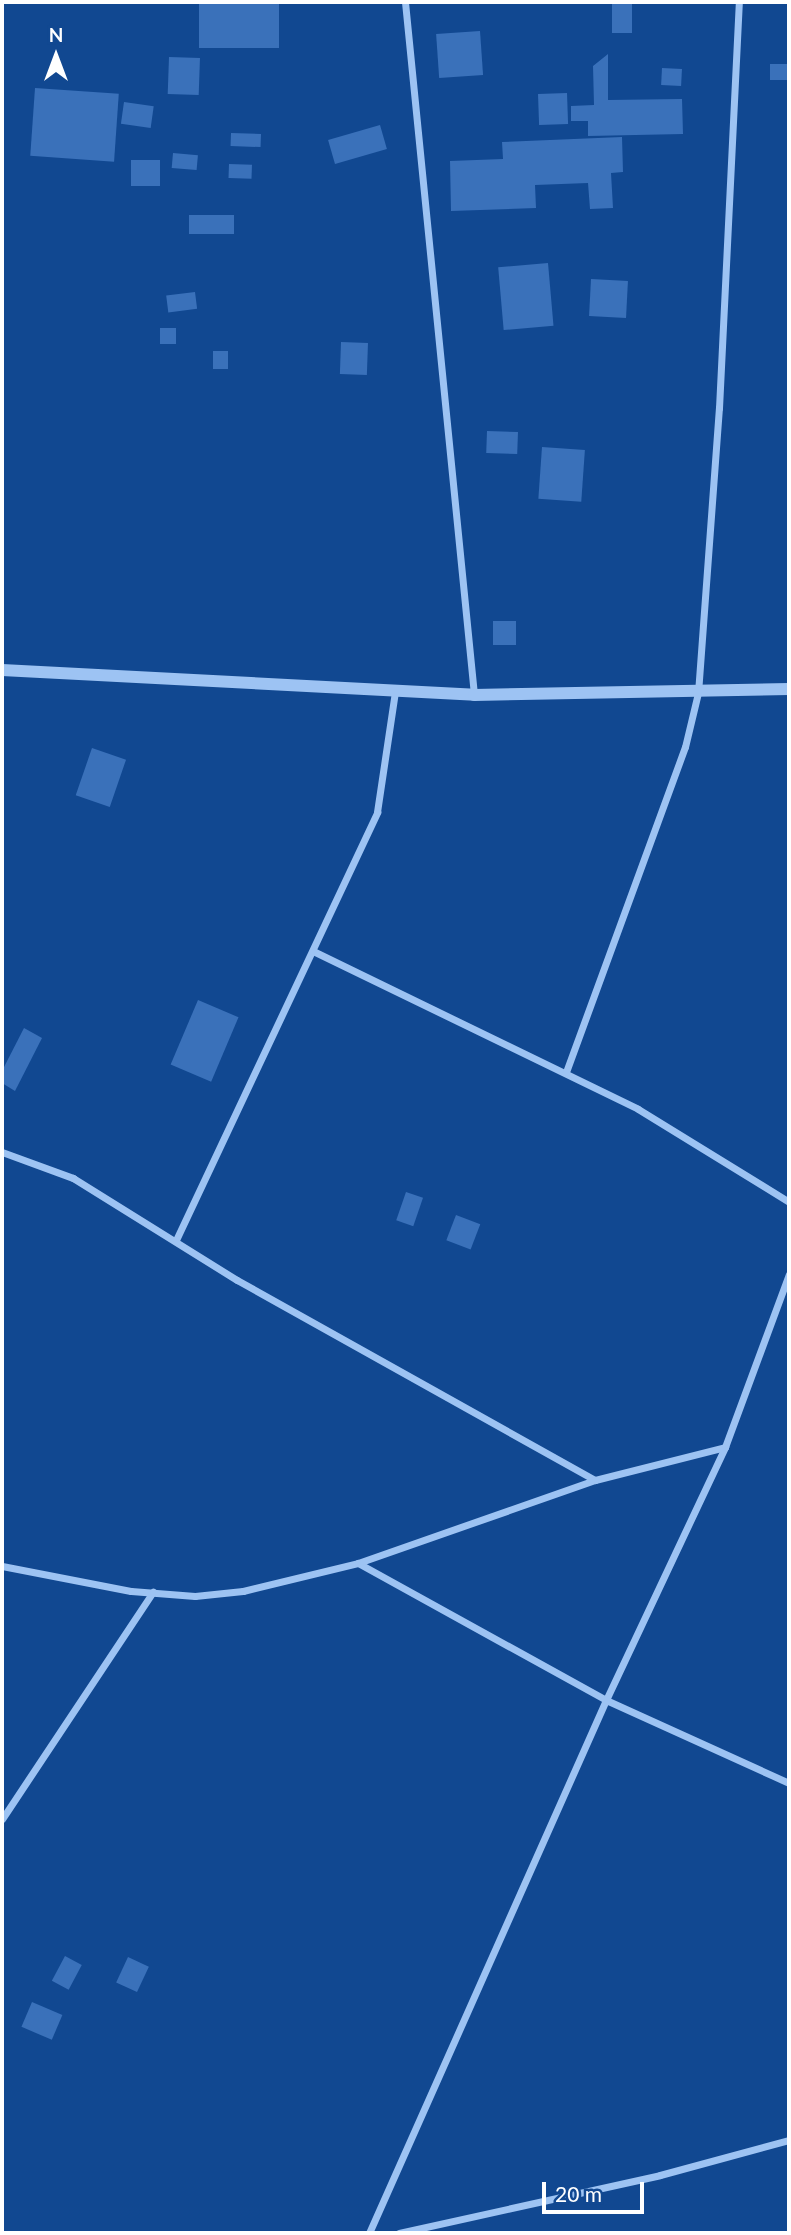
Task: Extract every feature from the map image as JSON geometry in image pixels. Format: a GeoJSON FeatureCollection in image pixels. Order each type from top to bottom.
{"type":"FeatureCollection","features":[{"type":"Feature","properties":{"kind":"street"},"geometry":{"type":"LineString","coordinates":[[405,2],[474,695]]}},
{"type":"Feature","properties":{"kind":"street"},"geometry":{"type":"LineString","coordinates":[[566,1072],[682,758],[698,693],[719,408],[739,2]]}},
{"type":"Feature","properties":{"kind":"street"},"geometry":{"type":"LineString","coordinates":[[2,670],[474,695],[698,693],[789,689]]}},
{"type":"Feature","properties":{"kind":"street"},"geometry":{"type":"LineString","coordinates":[[176,1240],[377,813],[395,692]]}},
{"type":"Feature","properties":{"kind":"street"},"geometry":{"type":"LineString","coordinates":[[313,951],[566,1072],[676,1131],[789,1202]]}},
{"type":"Feature","properties":{"kind":"street"},"geometry":{"type":"LineString","coordinates":[[2,1152],[73,1178],[301,1317],[595,1480]]}},
{"type":"Feature","properties":{"kind":"street"},"geometry":{"type":"LineString","coordinates":[[369,2233],[606,1700],[725,1447],[789,1274]]}},
{"type":"Feature","properties":{"kind":"street"},"geometry":{"type":"LineString","coordinates":[[2,1566],[153,1592],[195,1596],[243,1591],[358,1563],[595,1480],[725,1447]]}},
{"type":"Feature","properties":{"kind":"street"},"geometry":{"type":"LineString","coordinates":[[358,1563],[606,1700],[789,1783]]}},
{"type":"Feature","properties":{"kind":"street"},"geometry":{"type":"LineString","coordinates":[[2,1818],[153,1592]]}},
{"type":"Feature","properties":{"kind":"street"},"geometry":{"type":"LineString","coordinates":[[399,2233],[660,2175],[789,2140]]}},
{"type":"Feature","properties":{"kind":"building"},"geometry":{"type":"Polygon","coordinates":[[[199,2],[279,2],[279,48],[199,48],[199,2]]]}},
{"type":"Feature","properties":{"kind":"building"},"geometry":{"type":"Polygon","coordinates":[[[612,2],[632,2],[632,33],[612,33],[612,2]]]}},
{"type":"Feature","properties":{"kind":"building"},"geometry":{"type":"Polygon","coordinates":[[[480,31],[483,75],[439,78],[436,34],[480,31]]]}},
{"type":"Feature","properties":{"kind":"building"},"geometry":{"type":"Polygon","coordinates":[[[608,54],[608,100],[682,99],[683,134],[588,136],[588,121],[571,121],[571,106],[594,105],[593,66],[608,54]]]}},
{"type":"Feature","properties":{"kind":"building"},"geometry":{"type":"Polygon","coordinates":[[[169,57],[200,58],[199,95],[168,94],[169,57]]]}},
{"type":"Feature","properties":{"kind":"building"},"geometry":{"type":"Polygon","coordinates":[[[770,64],[789,64],[789,80],[770,80],[770,64]]]}},
{"type":"Feature","properties":{"kind":"building"},"geometry":{"type":"Polygon","coordinates":[[[662,68],[682,69],[681,86],[661,85],[662,68]]]}},
{"type":"Feature","properties":{"kind":"building"},"geometry":{"type":"Polygon","coordinates":[[[35,88],[119,94],[114,162],[30,156],[35,88]]]}},
{"type":"Feature","properties":{"kind":"building"},"geometry":{"type":"Polygon","coordinates":[[[567,93],[568,124],[539,125],[538,94],[567,93]]]}},
{"type":"Feature","properties":{"kind":"building"},"geometry":{"type":"Polygon","coordinates":[[[124,102],[154,106],[151,128],[121,124],[124,102]]]}},
{"type":"Feature","properties":{"kind":"building"},"geometry":{"type":"Polygon","coordinates":[[[380,125],[387,149],[335,164],[328,140],[380,125]]]}},
{"type":"Feature","properties":{"kind":"building"},"geometry":{"type":"Polygon","coordinates":[[[231,133],[261,134],[261,147],[231,146],[231,133]]]}},
{"type":"Feature","properties":{"kind":"building"},"geometry":{"type":"Polygon","coordinates":[[[622,137],[623,172],[611,173],[613,208],[590,209],[588,183],[535,185],[536,208],[451,211],[450,161],[503,159],[502,142],[622,137]]]}},
{"type":"Feature","properties":{"kind":"building"},"geometry":{"type":"Polygon","coordinates":[[[173,153],[198,155],[197,170],[172,168],[173,153]]]}},
{"type":"Feature","properties":{"kind":"building"},"geometry":{"type":"Polygon","coordinates":[[[131,160],[160,160],[160,186],[131,186],[131,160]]]}},
{"type":"Feature","properties":{"kind":"building"},"geometry":{"type":"Polygon","coordinates":[[[229,164],[252,165],[251,179],[229,178],[229,164]]]}},
{"type":"Feature","properties":{"kind":"building"},"geometry":{"type":"Polygon","coordinates":[[[189,215],[234,215],[234,234],[189,234],[189,215]]]}},
{"type":"Feature","properties":{"kind":"building"},"geometry":{"type":"Polygon","coordinates":[[[548,263],[553,326],[504,330],[498,267],[548,263]]]}},
{"type":"Feature","properties":{"kind":"building"},"geometry":{"type":"Polygon","coordinates":[[[591,279],[628,281],[626,318],[589,316],[591,279]]]}},
{"type":"Feature","properties":{"kind":"building"},"geometry":{"type":"Polygon","coordinates":[[[195,292],[197,309],[168,312],[166,296],[195,292]]]}},
{"type":"Feature","properties":{"kind":"building"},"geometry":{"type":"Polygon","coordinates":[[[160,328],[176,328],[176,344],[160,344],[160,328]]]}},
{"type":"Feature","properties":{"kind":"building"},"geometry":{"type":"Polygon","coordinates":[[[341,342],[368,343],[367,375],[340,374],[341,342]]]}},
{"type":"Feature","properties":{"kind":"building"},"geometry":{"type":"Polygon","coordinates":[[[213,351],[228,351],[228,369],[213,369],[213,351]]]}},
{"type":"Feature","properties":{"kind":"building"},"geometry":{"type":"Polygon","coordinates":[[[487,431],[518,432],[517,454],[486,453],[487,431]]]}},
{"type":"Feature","properties":{"kind":"building"},"geometry":{"type":"Polygon","coordinates":[[[542,447],[585,450],[581,502],[538,499],[542,447]]]}},
{"type":"Feature","properties":{"kind":"building"},"geometry":{"type":"Polygon","coordinates":[[[493,621],[516,621],[516,645],[493,645],[493,621]]]}},
{"type":"Feature","properties":{"kind":"building"},"geometry":{"type":"Polygon","coordinates":[[[92,748],[126,760],[110,807],[76,795],[92,748]]]}},
{"type":"Feature","properties":{"kind":"building"},"geometry":{"type":"Polygon","coordinates":[[[198,1000],[239,1017],[211,1082],[171,1064],[198,1000]]]}},
{"type":"Feature","properties":{"kind":"building"},"geometry":{"type":"Polygon","coordinates":[[[24,1028],[42,1038],[15,1091],[2,1083],[2,1071],[24,1028]]]}},
{"type":"Feature","properties":{"kind":"building"},"geometry":{"type":"Polygon","coordinates":[[[406,1192],[423,1198],[413,1226],[396,1220],[406,1192]]]}},
{"type":"Feature","properties":{"kind":"building"},"geometry":{"type":"Polygon","coordinates":[[[456,1215],[480,1224],[471,1250],[446,1240],[456,1215]]]}},
{"type":"Feature","properties":{"kind":"building"},"geometry":{"type":"Polygon","coordinates":[[[65,1956],[82,1965],[69,1990],[52,1981],[65,1956]]]}},
{"type":"Feature","properties":{"kind":"building"},"geometry":{"type":"Polygon","coordinates":[[[128,1957],[149,1967],[137,1992],[116,1982],[128,1957]]]}},
{"type":"Feature","properties":{"kind":"building"},"geometry":{"type":"Polygon","coordinates":[[[32,2002],[62,2015],[52,2040],[21,2027],[32,2002]]]}}]}
